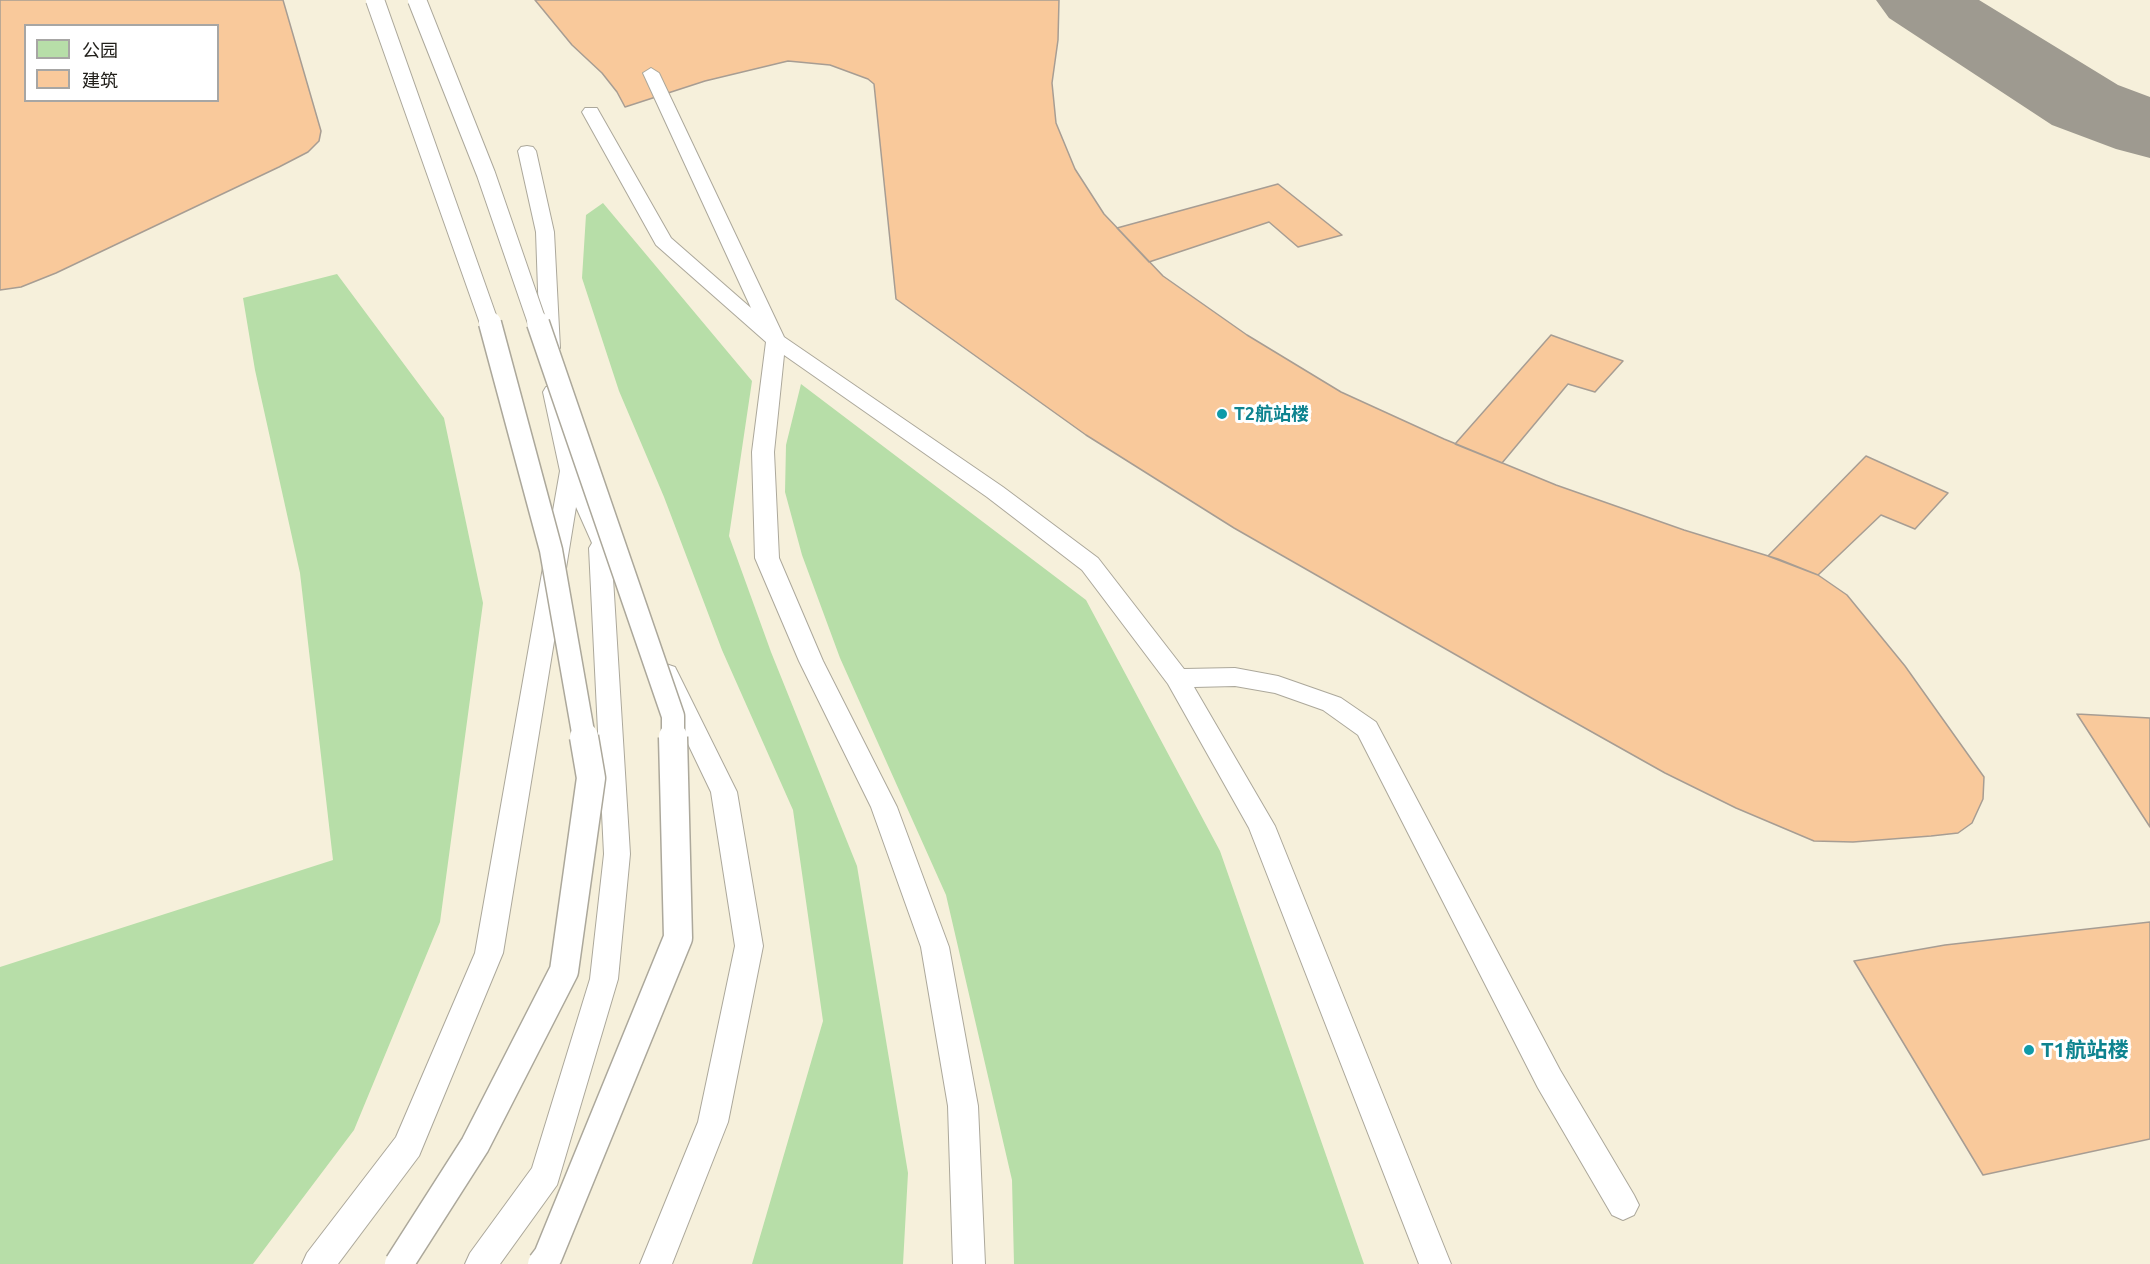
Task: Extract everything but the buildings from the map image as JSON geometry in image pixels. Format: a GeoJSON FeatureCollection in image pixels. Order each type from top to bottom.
{"type":"FeatureCollection","features":[{"type":"Feature","properties":{"kind":"lane"},"geometry":{"type":"LineString","coordinates":[[375,0],[489,321],[551,550],[591,778],[564,971],[474,1145],[399,1264]]}},
{"type":"Feature","properties":{"kind":"lane"},"geometry":{"type":"LineString","coordinates":[[417,0],[486,174],[673,716],[678,938],[548,1256],[542,1264]]}},
{"type":"Feature","properties":{"kind":"lane"},"geometry":{"type":"LineString","coordinates":[[651,73],[776,340],[763,452],[766,558],[811,661],[884,807],[935,947],[963,1106],[969,1264]]}},
{"type":"Feature","properties":{"kind":"lane"},"geometry":{"type":"LineString","coordinates":[[591,112],[663,241],[776,340],[995,492],[1090,564],[1177,678],[1262,826],[1435,1264]]}},
{"type":"Feature","properties":{"kind":"lane"},"geometry":{"type":"LineString","coordinates":[[527,151],[545,232],[546,300],[553,391],[571,471],[599,537],[724,792],[749,946],[713,1122],[656,1264]]}},
{"type":"Feature","properties":{"kind":"lane"},"geometry":{"type":"LineString","coordinates":[[318,1264],[408,1146],[489,953],[571,471]]}},
{"type":"Feature","properties":{"kind":"lane"},"geometry":{"type":"LineString","coordinates":[[481,1264],[546,1175],[604,979],[617,854],[599,537]]}},
{"type":"Feature","properties":{"kind":"lane"},"geometry":{"type":"LineString","coordinates":[[1177,678],[1235,677],[1278,685],[1332,704],[1367,729],[1549,1079],[1623,1204]]}},
{"type":"Feature","properties":{"kind":"shaded area"},"geometry":{"type":"Polygon","coordinates":[[[0,0],[2150,0],[2150,1264],[0,1264],[0,0]]]}},
{"type":"Feature","properties":{"kind":"green space"},"geometry":{"type":"Polygon","coordinates":[[[603,203],[752,381],[729,536],[771,652],[857,866],[908,1173],[903,1264],[752,1264],[823,1021],[793,810],[722,650],[664,497],[619,391],[582,278],[586,215],[603,203]]]}},
{"type":"Feature","properties":{"kind":"green space"},"geometry":{"type":"Polygon","coordinates":[[[337,274],[444,418],[483,603],[440,922],[354,1130],[253,1264],[0,1264],[0,967],[333,860],[300,573],[255,370],[243,298],[337,274]]]}},
{"type":"Feature","properties":{"kind":"green space"},"geometry":{"type":"Polygon","coordinates":[[[801,384],[1086,600],[1220,851],[1364,1264],[1014,1264],[1012,1180],[946,895],[840,658],[802,555],[785,492],[786,445],[801,384]]]}},
{"type":"Feature","properties":{"kind":"taxiway"},"geometry":{"type":"LineString","coordinates":[[1919,0],[2085,105],[2150,129]]}},
{"type":"Feature","properties":{"kind":"place","name":"T2航站楼"},"geometry":{"type":"Point","coordinates":[1222,414]}},
{"type":"Feature","properties":{"kind":"place","name":"T1航站楼"},"geometry":{"type":"Point","coordinates":[2029,1050]}}]}
